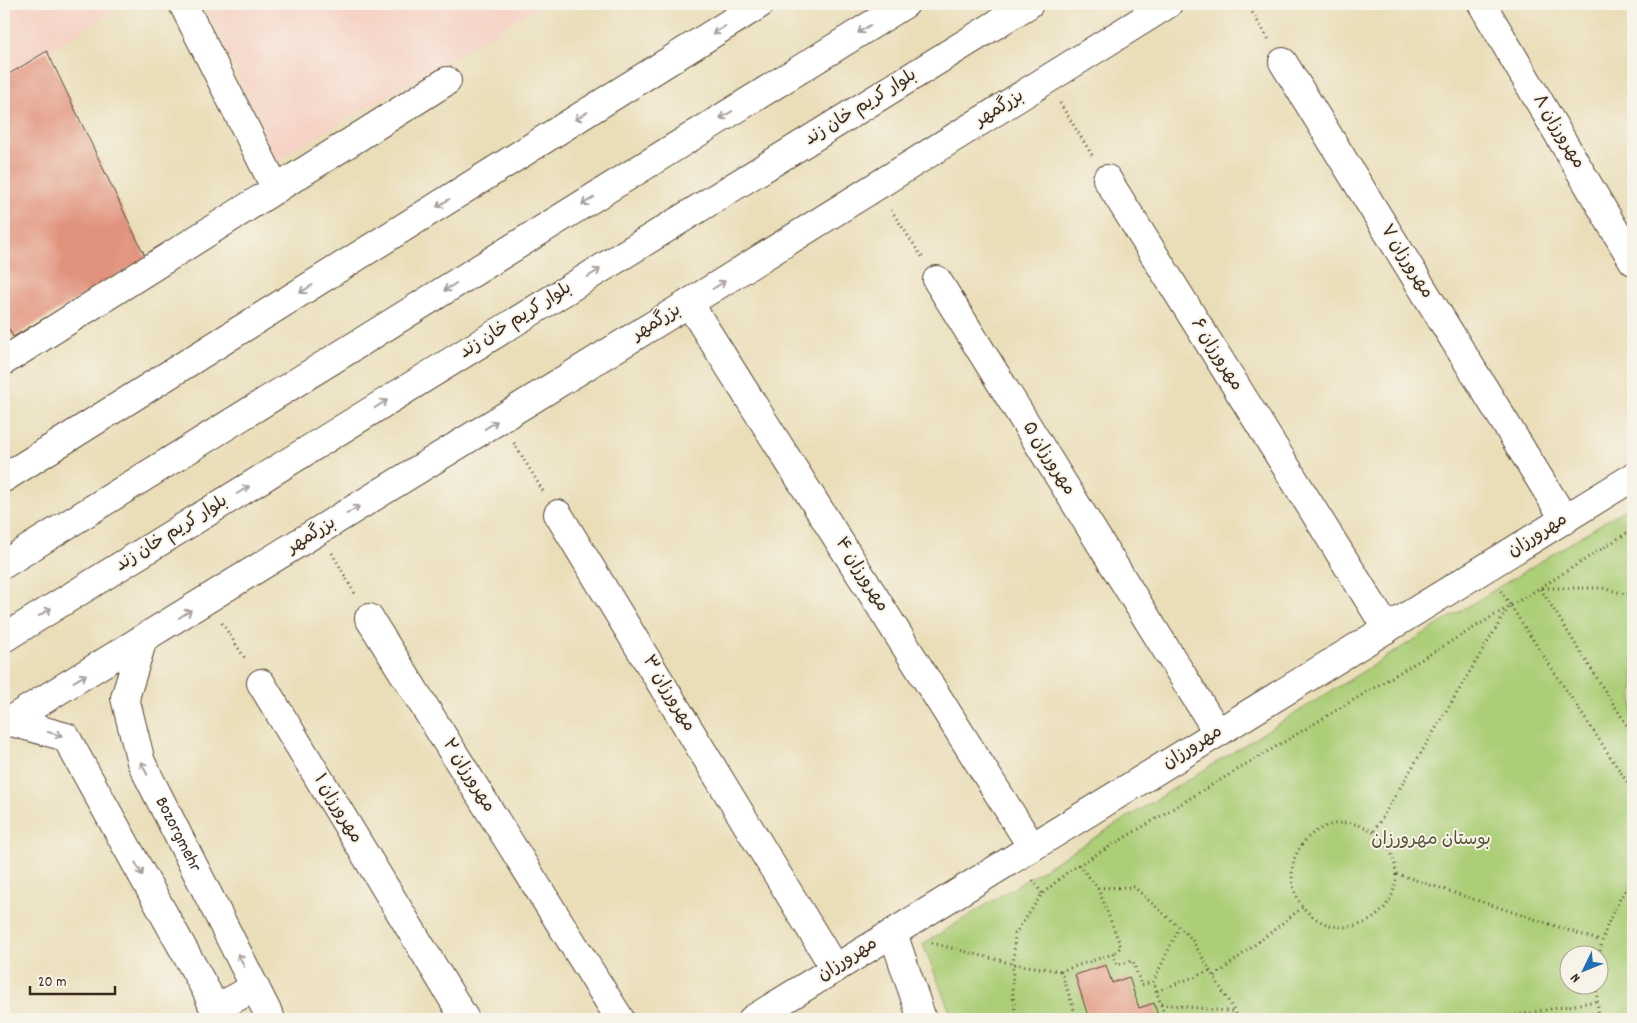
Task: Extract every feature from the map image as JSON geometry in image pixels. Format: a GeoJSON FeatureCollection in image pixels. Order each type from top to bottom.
{"type":"FeatureCollection","features":[{"type":"Feature","properties":{"kind":"street"},"geometry":{"type":"LineString","coordinates":[[184,4],[276,189]]}},
{"type":"Feature","properties":{"kind":"street"},"geometry":{"type":"LineString","coordinates":[[4,564],[905,4]]}},
{"type":"Feature","properties":{"kind":"street","name":"بلوار کریم خان زند"},"geometry":{"type":"LineString","coordinates":[[4,638],[1029,4]]}},
{"type":"Feature","properties":{"kind":"street","name":"بزرگمهر"},"geometry":{"type":"LineString","coordinates":[[6,723],[689,303],[1168,4]]}},
{"type":"Feature","properties":{"kind":"street","name":"مهرورزان ۸"},"geometry":{"type":"LineString","coordinates":[[1482,4],[1633,261]]}},
{"type":"Feature","properties":{"kind":"street"},"geometry":{"type":"LineString","coordinates":[[4,478],[750,6]]}},
{"type":"Feature","properties":{"kind":"street","name":"مهرورزان ۷"},"geometry":{"type":"LineString","coordinates":[[1283,62],[1565,520]]}},
{"type":"Feature","properties":{"kind":"street"},"geometry":{"type":"LineString","coordinates":[[4,361],[447,81]]}},
{"type":"Feature","properties":{"kind":"street","name":"مهرورزان ۶"},"geometry":{"type":"LineString","coordinates":[[1107,179],[1387,629]]}},
{"type":"Feature","properties":{"kind":"street","name":"مهرورزان ۵"},"geometry":{"type":"LineString","coordinates":[[937,280],[1218,733]]}},
{"type":"Feature","properties":{"kind":"street","name":"مهرورزان ۴"},"geometry":{"type":"LineString","coordinates":[[689,303],[1032,847]]}},
{"type":"Feature","properties":{"kind":"street","name":"مهرورزان"},"geometry":{"type":"LineString","coordinates":[[753,1019],[1633,477]]}},
{"type":"Feature","properties":{"kind":"street","name":"مهرورزان ۳"},"geometry":{"type":"LineString","coordinates":[[558,514],[835,969]]}},
{"type":"Feature","properties":{"kind":"street","name":"مهرورزان ۲"},"geometry":{"type":"LineString","coordinates":[[369,618],[620,1019]]}},
{"type":"Feature","properties":{"kind":"street","name":"Bozorgmehr"},"geometry":{"type":"LineString","coordinates":[[143,639],[126,698],[141,762],[271,1019]]}},
{"type":"Feature","properties":{"kind":"street","name":"مهرورزان ۱"},"geometry":{"type":"LineString","coordinates":[[261,683],[465,1019]]}},
{"type":"Feature","properties":{"kind":"street"},"geometry":{"type":"LineString","coordinates":[[6,723],[66,737],[207,992],[216,1015],[255,987]]}},
{"type":"Feature","properties":{"kind":"street"},"geometry":{"type":"LineString","coordinates":[[893,933],[922,1019]]}},
{"type":"Feature","properties":{"kind":"path"},"geometry":{"type":"LineString","coordinates":[[1247,4],[1283,62]]}},
{"type":"Feature","properties":{"kind":"path"},"geometry":{"type":"LineString","coordinates":[[1046,81],[1107,179]]}},
{"type":"Feature","properties":{"kind":"path"},"geometry":{"type":"LineString","coordinates":[[876,187],[937,280]]}},
{"type":"Feature","properties":{"kind":"path"},"geometry":{"type":"LineString","coordinates":[[499,420],[558,514]]}},
{"type":"Feature","properties":{"kind":"path"},"geometry":{"type":"LineString","coordinates":[[1016,1019],[1012,988],[1015,934],[1042,894],[1079,865],[1540,588],[1633,529]]}},
{"type":"Feature","properties":{"kind":"path"},"geometry":{"type":"LineString","coordinates":[[319,531],[369,618]]}},
{"type":"Feature","properties":{"kind":"path"},"geometry":{"type":"LineString","coordinates":[[1540,588],[1602,588],[1633,596]]}},
{"type":"Feature","properties":{"kind":"path"},"geometry":{"type":"LineString","coordinates":[[1540,588],[1633,734]]}},
{"type":"Feature","properties":{"kind":"path"},"geometry":{"type":"LineString","coordinates":[[207,600],[261,683]]}},
{"type":"Feature","properties":{"kind":"path"},"geometry":{"type":"LineString","coordinates":[[1510,605],[1633,791]]}},
{"type":"Feature","properties":{"kind":"path"},"geometry":{"type":"LineString","coordinates":[[1374,831],[1510,605]]}},
{"type":"Feature","properties":{"kind":"path"},"geometry":{"type":"LineString","coordinates":[[1343,822],[1359,824],[1374,831],[1386,843],[1394,857],[1397,874],[1395,890],[1388,905],[1376,917],[1362,925],[1346,927],[1329,926],[1315,918],[1303,907],[1294,892],[1292,876],[1294,860],[1301,845],[1312,833],[1327,825],[1343,822]]}},
{"type":"Feature","properties":{"kind":"path"},"geometry":{"type":"LineString","coordinates":[[893,933],[1014,964],[1061,971],[1113,954],[1121,947],[1098,888],[1079,865]]}},
{"type":"Feature","properties":{"kind":"path"},"geometry":{"type":"LineString","coordinates":[[1397,874],[1601,941]]}},
{"type":"Feature","properties":{"kind":"path"},"geometry":{"type":"LineString","coordinates":[[1600,946],[1616,903],[1633,878]]}},
{"type":"Feature","properties":{"kind":"path"},"geometry":{"type":"LineString","coordinates":[[1098,888],[1134,887],[1191,938],[1212,970],[1239,1019]]}},
{"type":"Feature","properties":{"kind":"path"},"geometry":{"type":"LineString","coordinates":[[1215,976],[1303,907]]}},
{"type":"Feature","properties":{"kind":"path"},"geometry":{"type":"LineString","coordinates":[[1113,954],[1117,965],[1132,961],[1142,985],[1153,982],[1180,928]]}},
{"type":"Feature","properties":{"kind":"path"},"geometry":{"type":"LineString","coordinates":[[1157,991],[1212,970]]}},
{"type":"Feature","properties":{"kind":"path"},"geometry":{"type":"LineString","coordinates":[[1061,971],[1076,1019]]}},
{"type":"Feature","properties":{"kind":"path"},"geometry":{"type":"LineString","coordinates":[[1153,982],[1166,1019]]}},
{"type":"Feature","properties":{"kind":"path"},"geometry":{"type":"LineString","coordinates":[[1596,996],[1599,1019]]}},
{"type":"Feature","properties":{"kind":"path"},"geometry":{"type":"LineString","coordinates":[[1496,1019],[1596,1001]]}},
{"type":"Feature","properties":{"kind":"path"},"geometry":{"type":"LineString","coordinates":[[1161,1004],[1236,1012]]}},
{"type":"Feature","properties":{"kind":"shaded area"},"geometry":{"type":"Polygon","coordinates":[[[4,4],[127,4],[4,77],[4,4]]]}},
{"type":"Feature","properties":{"kind":"shaded area"},"geometry":{"type":"Polygon","coordinates":[[[206,4],[543,4],[276,161],[206,4]]]}},
{"type":"Feature","properties":{"kind":"green space","name":"بوستان مهرورزان"},"geometry":{"type":"Polygon","coordinates":[[[1633,504],[1633,1019],[953,1019],[923,944],[1633,504]]]}},
{"type":"Feature","properties":{"kind":"building"},"geometry":{"type":"Polygon","coordinates":[[[47,51],[146,258],[13,337],[4,320],[4,77],[47,51]]]}},
{"type":"Feature","properties":{"kind":"building"},"geometry":{"type":"Polygon","coordinates":[[[1106,965],[1112,983],[1129,977],[1139,1008],[1154,1003],[1159,1019],[1089,1019],[1075,975],[1106,965]]]}}]}
